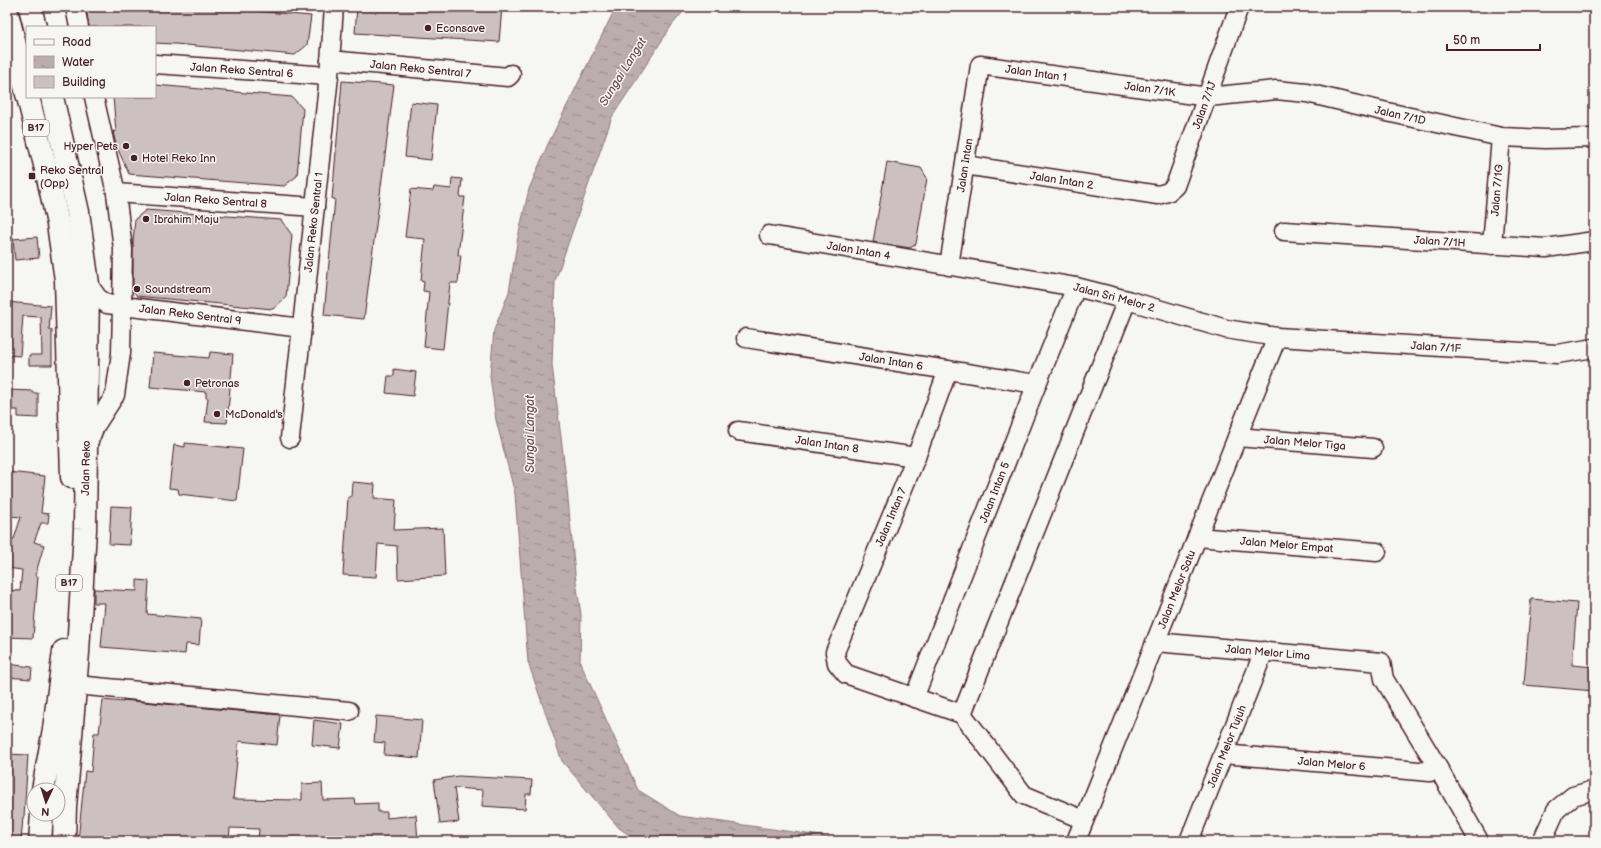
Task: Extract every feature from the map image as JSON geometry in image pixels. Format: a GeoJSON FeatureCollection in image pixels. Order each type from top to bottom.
{"type":"FeatureCollection","features":[{"type":"Feature","properties":{"kind":"main road"},"geometry":{"type":"LineString","coordinates":[[30,7],[35,26]]}},
{"type":"Feature","properties":{"kind":"main road"},"geometry":{"type":"LineString","coordinates":[[7,12],[26,62]]}},
{"type":"Feature","properties":{"kind":"main road"},"geometry":{"type":"LineString","coordinates":[[7,12],[26,90]]}},
{"type":"Feature","properties":{"kind":"main road","name":"Jalan Reko"},"geometry":{"type":"LineString","coordinates":[[28,98],[57,216],[66,280],[68,374],[71,424],[72,508],[64,655],[54,729],[44,782]]}},
{"type":"Feature","properties":{"kind":"main road","name":"Jalan Reko"},"geometry":{"type":"LineString","coordinates":[[53,99],[78,212],[88,284],[85,529],[76,685],[65,807],[64,841]]}},
{"type":"Feature","properties":{"kind":"main road"},"geometry":{"type":"LineString","coordinates":[[40,841],[41,822]]}},
{"type":"Feature","properties":{"kind":"street"},"geometry":{"type":"LineString","coordinates":[[75,7],[79,26]]}},
{"type":"Feature","properties":{"kind":"street","name":"Jalan Reko Sentral 1"},"geometry":{"type":"LineString","coordinates":[[290,438],[330,68],[334,7]]}},
{"type":"Feature","properties":{"kind":"street","name":"Jalan 7/1J"},"geometry":{"type":"LineString","coordinates":[[1158,194],[1168,192],[1174,186],[1240,7]]}},
{"type":"Feature","properties":{"kind":"street","name":"Jalan Reko Sentral 6"},"geometry":{"type":"LineString","coordinates":[[156,64],[330,68]]}},
{"type":"Feature","properties":{"kind":"street","name":"Jalan Intan 1"},"geometry":{"type":"LineString","coordinates":[[980,65],[1092,82]]}},
{"type":"Feature","properties":{"kind":"street","name":"Jalan Intan"},"geometry":{"type":"LineString","coordinates":[[949,266],[980,65]]}},
{"type":"Feature","properties":{"kind":"street","name":"Jalan Reko Sentral 7"},"geometry":{"type":"LineString","coordinates":[[330,68],[508,77],[511,74]]}},
{"type":"Feature","properties":{"kind":"street","name":"Jalan 7/1K"},"geometry":{"type":"LineString","coordinates":[[1092,82],[1208,97]]}},
{"type":"Feature","properties":{"kind":"street","name":"Jalan 7/1D"},"geometry":{"type":"LineString","coordinates":[[1208,97],[1276,90],[1308,93],[1501,137],[1545,139],[1594,138]]}},
{"type":"Feature","properties":{"kind":"street"},"geometry":{"type":"LineString","coordinates":[[87,446],[96,426],[115,395],[120,353],[122,307],[123,249],[116,193],[94,98]]}},
{"type":"Feature","properties":{"kind":"street","name":"Jalan 7/1G"},"geometry":{"type":"LineString","coordinates":[[1492,245],[1501,137]]}},
{"type":"Feature","properties":{"kind":"street","name":"Jalan Intan 2"},"geometry":{"type":"LineString","coordinates":[[965,165],[1158,194]]}},
{"type":"Feature","properties":{"kind":"street","name":"Jalan Reko Sentral 8"},"geometry":{"type":"LineString","coordinates":[[116,193],[315,207]]}},
{"type":"Feature","properties":{"kind":"street","name":"Jalan 7/1H"},"geometry":{"type":"LineString","coordinates":[[1284,231],[1546,248],[1594,241]]}},
{"type":"Feature","properties":{"kind":"street","name":"Jalan Intan 4"},"geometry":{"type":"LineString","coordinates":[[769,235],[949,266]]}},
{"type":"Feature","properties":{"kind":"street","name":"Jalan Sri Melor 2"},"geometry":{"type":"LineString","coordinates":[[949,266],[1076,287],[1127,300],[1226,329],[1276,337]]}},
{"type":"Feature","properties":{"kind":"street","name":"Jalan Reko Sentral 9"},"geometry":{"type":"LineString","coordinates":[[88,284],[98,298],[107,304],[302,328]]}},
{"type":"Feature","properties":{"kind":"street","name":"Jalan Intan 5"},"geometry":{"type":"LineString","coordinates":[[914,698],[1015,443],[1036,384],[1076,287]]}},
{"type":"Feature","properties":{"kind":"street"},"geometry":{"type":"LineString","coordinates":[[962,714],[1127,300]]}},
{"type":"Feature","properties":{"kind":"street","name":"Jalan 7/1F"},"geometry":{"type":"LineString","coordinates":[[1276,337],[1557,354],[1594,348]]}},
{"type":"Feature","properties":{"kind":"street","name":"Jalan Melor Satu"},"geometry":{"type":"LineString","coordinates":[[1076,841],[1276,337]]}},
{"type":"Feature","properties":{"kind":"street","name":"Jalan Intan 6"},"geometry":{"type":"LineString","coordinates":[[746,338],[1036,384]]}},
{"type":"Feature","properties":{"kind":"street","name":"Jalan Intan 7"},"geometry":{"type":"LineString","coordinates":[[914,698],[846,674],[837,663],[835,652],[916,457],[948,370]]}},
{"type":"Feature","properties":{"kind":"street","name":"Jalan Intan 8"},"geometry":{"type":"LineString","coordinates":[[738,431],[916,457]]}},
{"type":"Feature","properties":{"kind":"street","name":"Jalan Melor Tiga"},"geometry":{"type":"LineString","coordinates":[[1237,437],[1373,448]]}},
{"type":"Feature","properties":{"kind":"street","name":"Jalan Melor Empat"},"geometry":{"type":"LineString","coordinates":[[1197,537],[1377,552]]}},
{"type":"Feature","properties":{"kind":"street","name":"Jalan Melor Lima"},"geometry":{"type":"LineString","coordinates":[[1155,642],[1381,662],[1384,679],[1438,768]]}},
{"type":"Feature","properties":{"kind":"street","name":"Jalan Melor Tujuh"},"geometry":{"type":"LineString","coordinates":[[1189,841],[1264,652]]}},
{"type":"Feature","properties":{"kind":"street"},"geometry":{"type":"LineString","coordinates":[[76,685],[349,711]]}},
{"type":"Feature","properties":{"kind":"street"},"geometry":{"type":"LineString","coordinates":[[914,698],[962,714],[1024,795],[1084,820]]}},
{"type":"Feature","properties":{"kind":"street","name":"Jalan Melor 6"},"geometry":{"type":"LineString","coordinates":[[1223,754],[1430,772],[1438,768]]}},
{"type":"Feature","properties":{"kind":"street"},"geometry":{"type":"LineString","coordinates":[[1438,768],[1479,841]]}},
{"type":"Feature","properties":{"kind":"street"},"geometry":{"type":"LineString","coordinates":[[1542,841],[1556,810],[1573,796],[1594,790]]}},
{"type":"Feature","properties":{"kind":"water","name":"Sungai Langat"},"geometry":{"type":"Polygon","coordinates":[[[616,7],[687,7],[672,25],[612,117],[555,281],[552,365],[566,478],[575,574],[581,615],[580,662],[638,790],[680,816],[821,836],[836,841],[638,841],[619,828],[562,761],[528,662],[515,494],[496,420],[490,376],[494,330],[509,292],[518,237],[529,189],[548,144],[616,7]]]}},
{"type":"Feature","properties":{"kind":"building"},"geometry":{"type":"Polygon","coordinates":[[[86,7],[211,7],[311,16],[307,45],[295,55],[156,43],[156,26],[89,26],[86,7]]]}},
{"type":"Feature","properties":{"kind":"building","name":"Econsave"},"geometry":{"type":"Polygon","coordinates":[[[357,7],[502,7],[499,42],[355,33],[357,7]]]}},
{"type":"Feature","properties":{"kind":"building"},"geometry":{"type":"Polygon","coordinates":[[[342,81],[394,85],[364,319],[324,315],[335,199],[332,199],[342,81]]]}},
{"type":"Feature","properties":{"kind":"building"},"geometry":{"type":"Polygon","coordinates":[[[156,85],[292,97],[303,109],[297,176],[284,186],[129,174],[116,145],[113,131],[116,132],[113,98],[156,98],[156,85]]]}},
{"type":"Feature","properties":{"kind":"building"},"geometry":{"type":"Polygon","coordinates":[[[411,102],[437,105],[431,160],[405,157],[411,102]]]}},
{"type":"Feature","properties":{"kind":"building"},"geometry":{"type":"Polygon","coordinates":[[[887,162],[921,168],[927,178],[916,244],[910,248],[873,242],[887,162]]]}},
{"type":"Feature","properties":{"kind":"building"},"geometry":{"type":"Polygon","coordinates":[[[452,178],[462,179],[460,197],[465,197],[458,255],[461,255],[458,283],[450,283],[443,349],[424,347],[429,292],[423,291],[424,282],[421,281],[425,239],[405,237],[411,189],[433,191],[434,187],[451,189],[452,178]]]}},
{"type":"Feature","properties":{"kind":"building"},"geometry":{"type":"Polygon","coordinates":[[[146,210],[281,220],[292,235],[286,297],[273,309],[137,296],[133,291],[133,242],[135,219],[146,210]]]}},
{"type":"Feature","properties":{"kind":"building"},"geometry":{"type":"Polygon","coordinates":[[[37,237],[39,258],[15,260],[13,239],[37,237]]]}},
{"type":"Feature","properties":{"kind":"building"},"geometry":{"type":"Polygon","coordinates":[[[7,302],[51,306],[49,330],[52,330],[52,365],[29,365],[29,355],[42,355],[41,317],[23,316],[20,356],[7,355],[7,302]]]}},
{"type":"Feature","properties":{"kind":"building"},"geometry":{"type":"Polygon","coordinates":[[[210,352],[233,354],[227,423],[205,422],[208,398],[206,398],[206,392],[150,387],[153,353],[209,358],[210,352]]]}},
{"type":"Feature","properties":{"kind":"building"},"geometry":{"type":"Polygon","coordinates":[[[394,369],[416,372],[413,396],[386,393],[388,376],[394,376],[394,369]]]}},
{"type":"Feature","properties":{"kind":"building"},"geometry":{"type":"Polygon","coordinates":[[[7,390],[33,391],[33,393],[38,393],[38,418],[18,417],[18,410],[7,410],[7,390]]]}},
{"type":"Feature","properties":{"kind":"building"},"geometry":{"type":"Polygon","coordinates":[[[185,443],[243,449],[237,501],[179,494],[178,489],[169,488],[174,445],[185,447],[185,443]]]}},
{"type":"Feature","properties":{"kind":"building"},"geometry":{"type":"Polygon","coordinates":[[[8,472],[45,476],[41,513],[49,514],[48,523],[41,523],[34,542],[44,545],[35,576],[38,576],[33,638],[7,637],[7,590],[20,591],[22,570],[7,568],[7,537],[14,539],[21,517],[9,516],[10,510],[7,509],[8,472]]]}},
{"type":"Feature","properties":{"kind":"building"},"geometry":{"type":"Polygon","coordinates":[[[352,482],[375,484],[374,498],[396,500],[394,530],[443,528],[445,576],[398,579],[397,546],[378,544],[376,577],[343,575],[348,497],[351,497],[352,482]]]}},
{"type":"Feature","properties":{"kind":"building"},"geometry":{"type":"Polygon","coordinates":[[[111,506],[132,507],[130,545],[109,544],[111,506]]]}},
{"type":"Feature","properties":{"kind":"building"},"geometry":{"type":"Polygon","coordinates":[[[137,580],[149,581],[147,614],[201,619],[199,645],[186,644],[185,654],[101,647],[105,603],[94,603],[94,589],[137,591],[137,580]]]}},
{"type":"Feature","properties":{"kind":"building"},"geometry":{"type":"Polygon","coordinates":[[[1531,599],[1577,603],[1572,665],[1594,667],[1594,691],[1524,685],[1531,599]]]}},
{"type":"Feature","properties":{"kind":"building"},"geometry":{"type":"Polygon","coordinates":[[[7,664],[32,667],[31,679],[7,677],[7,664]]]}},
{"type":"Feature","properties":{"kind":"building"},"geometry":{"type":"Polygon","coordinates":[[[103,700],[123,702],[123,700],[280,715],[277,745],[239,741],[233,799],[302,800],[302,784],[322,783],[323,800],[355,799],[356,804],[378,803],[378,812],[387,812],[387,818],[416,815],[418,841],[258,841],[259,829],[230,828],[229,841],[78,841],[85,771],[91,772],[94,733],[99,733],[103,700]]]}},
{"type":"Feature","properties":{"kind":"building"},"geometry":{"type":"Polygon","coordinates":[[[376,716],[422,720],[419,758],[384,755],[385,743],[374,742],[376,716]]]}},
{"type":"Feature","properties":{"kind":"building"},"geometry":{"type":"Polygon","coordinates":[[[314,720],[343,724],[340,748],[312,745],[314,720]]]}},
{"type":"Feature","properties":{"kind":"building"},"geometry":{"type":"Polygon","coordinates":[[[7,754],[28,755],[21,841],[7,841],[7,754]]]}},
{"type":"Feature","properties":{"kind":"building"},"geometry":{"type":"Polygon","coordinates":[[[458,776],[532,780],[531,794],[526,794],[525,809],[482,806],[483,790],[454,788],[459,822],[440,824],[434,780],[458,776]]]}},
{"type":"Feature","properties":{"kind":"place","name":"Econsave"},"geometry":{"type":"Point","coordinates":[428,28]}},
{"type":"Feature","properties":{"kind":"place","name":"Hyper Pets"},"geometry":{"type":"Point","coordinates":[126,146]}},
{"type":"Feature","properties":{"kind":"place","name":"Hotel Reko Inn"},"geometry":{"type":"Point","coordinates":[134,158]}},
{"type":"Feature","properties":{"kind":"place","name":"Reko Sentral (Opp)"},"geometry":{"type":"Point","coordinates":[32,176]}},
{"type":"Feature","properties":{"kind":"place","name":"Ibrahim Maju"},"geometry":{"type":"Point","coordinates":[146,219]}},
{"type":"Feature","properties":{"kind":"place","name":"Soundstream"},"geometry":{"type":"Point","coordinates":[137,289]}},
{"type":"Feature","properties":{"kind":"place","name":"Petronas"},"geometry":{"type":"Point","coordinates":[187,383]}},
{"type":"Feature","properties":{"kind":"place","name":"McDonald's"},"geometry":{"type":"Point","coordinates":[217,414]}}]}
